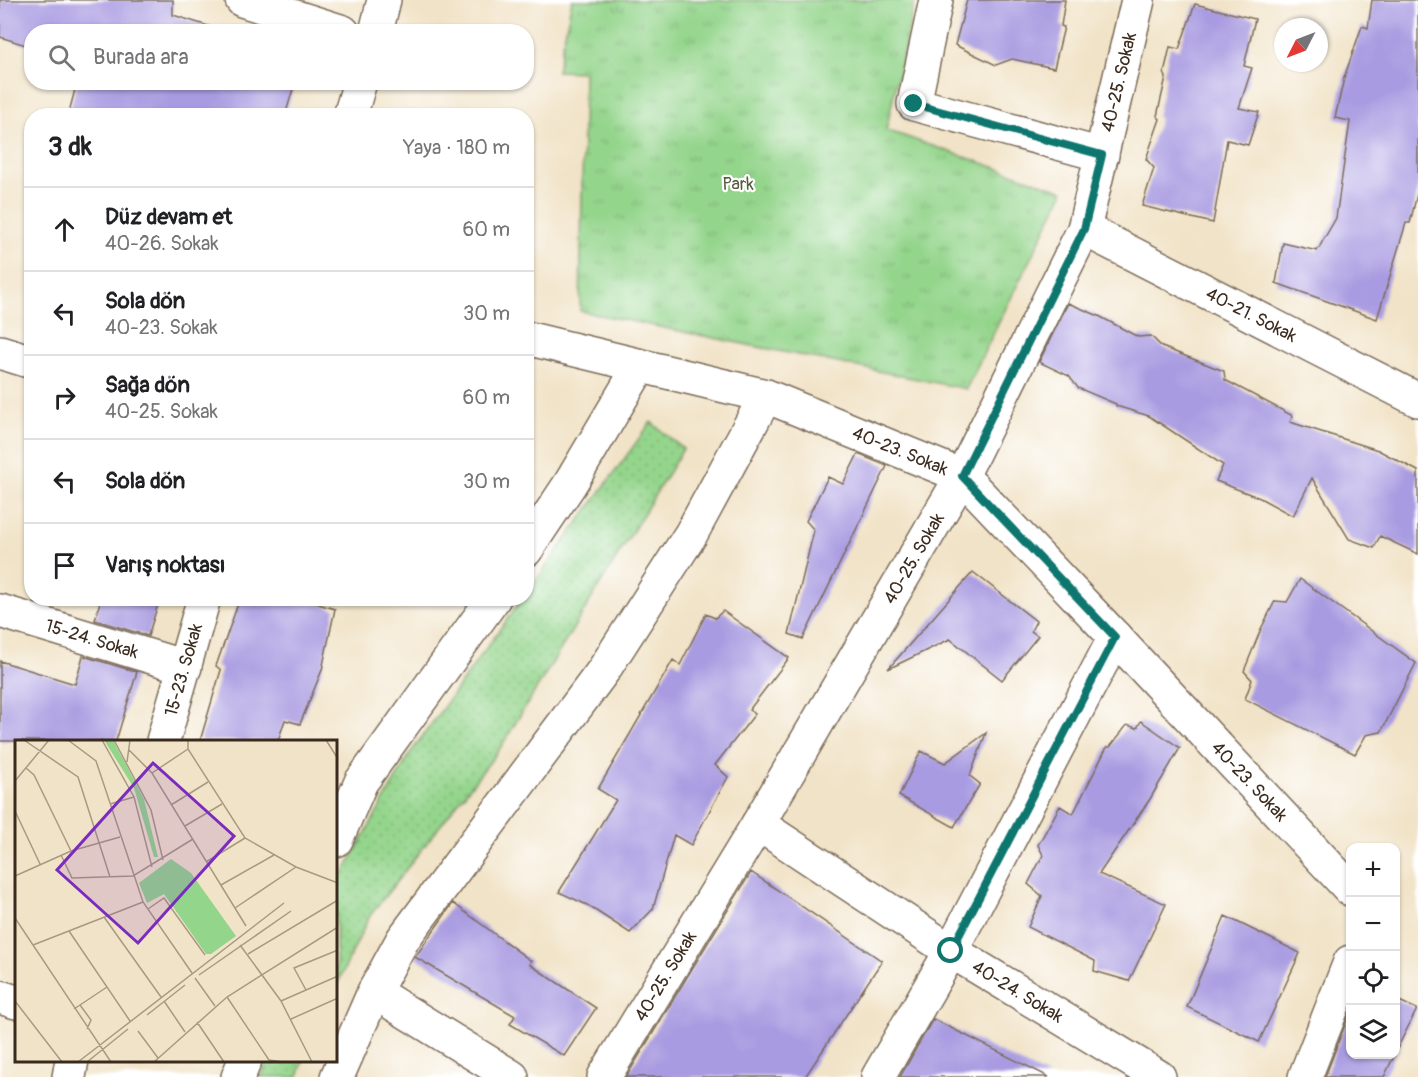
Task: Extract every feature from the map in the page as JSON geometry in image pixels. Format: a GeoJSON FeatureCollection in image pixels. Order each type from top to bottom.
{"type":"FeatureCollection","features":[{"type":"Feature","properties":{"kind":"street"},"geometry":{"type":"LineString","coordinates":[[242,0],[318,24]]}},
{"type":"Feature","properties":{"kind":"street"},"geometry":{"type":"LineString","coordinates":[[378,24],[384,0]]}},
{"type":"Feature","properties":{"kind":"street"},"geometry":{"type":"LineString","coordinates":[[936,0],[914,104],[1102,155]]}},
{"type":"Feature","properties":{"kind":"street","name":"40-25. Sokak"},"geometry":{"type":"LineString","coordinates":[[604,1077],[758,824],[962,476],[1084,229],[1138,0]]}},
{"type":"Feature","properties":{"kind":"street"},"geometry":{"type":"LineString","coordinates":[[352,108],[358,90]]}},
{"type":"Feature","properties":{"kind":"street","name":"40-21. Sokak"},"geometry":{"type":"LineString","coordinates":[[1084,229],[1418,400]]}},
{"type":"Feature","properties":{"kind":"street","name":"40-23. Sokak"},"geometry":{"type":"LineString","coordinates":[[534,340],[766,396],[962,476],[1346,885]]}},
{"type":"Feature","properties":{"kind":"street"},"geometry":{"type":"LineString","coordinates":[[0,352],[24,360]]}},
{"type":"Feature","properties":{"kind":"street"},"geometry":{"type":"LineString","coordinates":[[534,538],[570,484],[640,366]]}},
{"type":"Feature","properties":{"kind":"street"},"geometry":{"type":"LineString","coordinates":[[337,1077],[374,992],[403,939],[603,671],[691,534],[766,396]]}},
{"type":"Feature","properties":{"kind":"street","name":"15-23. Sokak"},"geometry":{"type":"LineString","coordinates":[[162,740],[202,606]]}},
{"type":"Feature","properties":{"kind":"street"},"geometry":{"type":"LineString","coordinates":[[338,835],[361,782],[488,606]]}},
{"type":"Feature","properties":{"kind":"street","name":"15-24. Sokak"},"geometry":{"type":"LineString","coordinates":[[0,611],[185,667]]}},
{"type":"Feature","properties":{"kind":"street"},"geometry":{"type":"LineString","coordinates":[[878,1077],[951,951],[1115,637]]}},
{"type":"Feature","properties":{"kind":"street","name":"40-24. Sokak"},"geometry":{"type":"LineString","coordinates":[[758,824],[951,951],[1159,1077]]}},
{"type":"Feature","properties":{"kind":"street"},"geometry":{"type":"LineString","coordinates":[[1305,1077],[1346,972]]}},
{"type":"Feature","properties":{"kind":"street"},"geometry":{"type":"LineString","coordinates":[[374,992],[512,1077]]}},
{"type":"Feature","properties":{"kind":"street"},"geometry":{"type":"LineString","coordinates":[[0,997],[15,1002]]}},
{"type":"Feature","properties":{"kind":"street"},"geometry":{"type":"LineString","coordinates":[[69,1077],[72,1062]]}},
{"type":"Feature","properties":{"kind":"street"},"geometry":{"type":"LineString","coordinates":[[238,1077],[244,1062]]}},
{"type":"Feature","properties":{"kind":"green space","name":"Park"},"geometry":{"type":"Polygon","coordinates":[[[572,0],[915,0],[886,130],[1064,191],[966,389],[580,311],[584,72],[557,71],[572,0]]]}},
{"type":"Feature","properties":{"kind":"green space"},"geometry":{"type":"Polygon","coordinates":[[[651,422],[683,449],[499,750],[369,917],[338,983],[338,882],[411,752],[517,606],[534,606],[534,583],[651,422]]]}},
{"type":"Feature","properties":{"kind":"green space"},"geometry":{"type":"Polygon","coordinates":[[[267,1062],[303,1062],[298,1077],[261,1077],[267,1062]]]}},
{"type":"Feature","properties":{"kind":"building"},"geometry":{"type":"Polygon","coordinates":[[[0,0],[173,0],[173,15],[202,24],[24,24],[24,44],[0,37],[0,0]]]}},
{"type":"Feature","properties":{"kind":"building"},"geometry":{"type":"Polygon","coordinates":[[[967,0],[1065,0],[1061,26],[1064,27],[1054,68],[1012,59],[996,65],[955,45],[967,0]]]}},
{"type":"Feature","properties":{"kind":"building"},"geometry":{"type":"Polygon","coordinates":[[[1372,0],[1418,0],[1418,190],[1410,223],[1406,223],[1377,319],[1276,283],[1283,243],[1317,251],[1336,218],[1350,121],[1335,118],[1344,78],[1362,26],[1368,28],[1372,0]]]}},
{"type":"Feature","properties":{"kind":"building"},"geometry":{"type":"Polygon","coordinates":[[[1195,4],[1255,19],[1244,66],[1252,68],[1239,108],[1259,112],[1248,145],[1227,140],[1213,223],[1142,206],[1154,168],[1146,159],[1160,119],[1157,116],[1170,47],[1179,49],[1195,4]]]}},
{"type":"Feature","properties":{"kind":"building"},"geometry":{"type":"Polygon","coordinates":[[[75,90],[293,90],[287,108],[70,108],[75,90]]]}},
{"type":"Feature","properties":{"kind":"building"},"geometry":{"type":"Polygon","coordinates":[[[1068,303],[1099,316],[1138,337],[1151,336],[1162,347],[1224,371],[1225,380],[1293,416],[1290,422],[1378,450],[1418,471],[1418,554],[1380,536],[1374,548],[1349,539],[1312,478],[1293,516],[1260,498],[1216,481],[1223,465],[1149,416],[1116,406],[1116,404],[1078,388],[1069,376],[1039,362],[1068,303]]]}},
{"type":"Feature","properties":{"kind":"building"},"geometry":{"type":"Polygon","coordinates":[[[858,454],[887,466],[803,639],[789,634],[814,530],[806,521],[828,477],[843,484],[858,454]]]}},
{"type":"Feature","properties":{"kind":"building"},"geometry":{"type":"Polygon","coordinates":[[[973,572],[1036,621],[1031,631],[1038,636],[1002,680],[950,639],[888,669],[973,572]]]}},
{"type":"Feature","properties":{"kind":"building"},"geometry":{"type":"Polygon","coordinates":[[[1300,579],[1416,663],[1381,732],[1366,735],[1355,754],[1245,699],[1252,680],[1244,671],[1261,629],[1275,601],[1287,602],[1300,579]]]}},
{"type":"Feature","properties":{"kind":"building"},"geometry":{"type":"Polygon","coordinates":[[[99,606],[157,606],[148,636],[95,620],[99,606]]]}},
{"type":"Feature","properties":{"kind":"building"},"geometry":{"type":"Polygon","coordinates":[[[237,606],[325,606],[335,609],[322,670],[300,724],[285,720],[278,740],[200,740],[221,670],[216,666],[237,606]]]}},
{"type":"Feature","properties":{"kind":"building"},"geometry":{"type":"Polygon","coordinates":[[[723,611],[789,658],[749,710],[755,714],[715,765],[728,777],[691,845],[674,835],[653,909],[630,933],[587,905],[559,892],[616,800],[598,789],[673,660],[680,665],[706,614],[715,618],[723,611]]]}},
{"type":"Feature","properties":{"kind":"building"},"geometry":{"type":"Polygon","coordinates":[[[83,656],[137,672],[116,740],[0,741],[0,661],[75,684],[83,656]]]}},
{"type":"Feature","properties":{"kind":"building"},"geometry":{"type":"Polygon","coordinates":[[[1141,721],[1180,748],[1150,799],[1099,874],[1166,904],[1129,981],[1094,971],[1095,961],[1028,927],[1042,896],[1028,884],[1043,855],[1038,845],[1060,806],[1073,814],[1107,747],[1110,747],[1127,725],[1137,728],[1141,721]]]}},
{"type":"Feature","properties":{"kind":"building"},"geometry":{"type":"Polygon","coordinates":[[[986,733],[970,776],[980,784],[954,827],[899,796],[921,751],[945,763],[986,733]]]}},
{"type":"Feature","properties":{"kind":"building"},"geometry":{"type":"Polygon","coordinates":[[[751,872],[882,961],[805,1077],[626,1077],[751,872]]]}},
{"type":"Feature","properties":{"kind":"building"},"geometry":{"type":"Polygon","coordinates":[[[453,903],[531,961],[529,964],[596,1008],[564,1056],[510,1024],[515,1016],[415,957],[453,903]]]}},
{"type":"Feature","properties":{"kind":"building"},"geometry":{"type":"Polygon","coordinates":[[[1225,916],[1300,953],[1259,1042],[1187,1007],[1225,916]]]}},
{"type":"Feature","properties":{"kind":"building"},"geometry":{"type":"Polygon","coordinates":[[[1400,1001],[1417,1009],[1400,1043],[1400,1001]]]}},
{"type":"Feature","properties":{"kind":"building"},"geometry":{"type":"Polygon","coordinates":[[[933,1019],[1049,1077],[900,1077],[933,1019]]]}},
{"type":"Feature","properties":{"kind":"building"},"geometry":{"type":"Polygon","coordinates":[[[1346,1022],[1346,1059],[1393,1059],[1384,1077],[1325,1077],[1346,1022]]]}},
{"type":"Feature","properties":{"kind":"route"},"geometry":{"type":"LineString","coordinates":[[914,104],[1102,155],[1084,229],[962,476],[1115,637],[951,951]]}}]}
